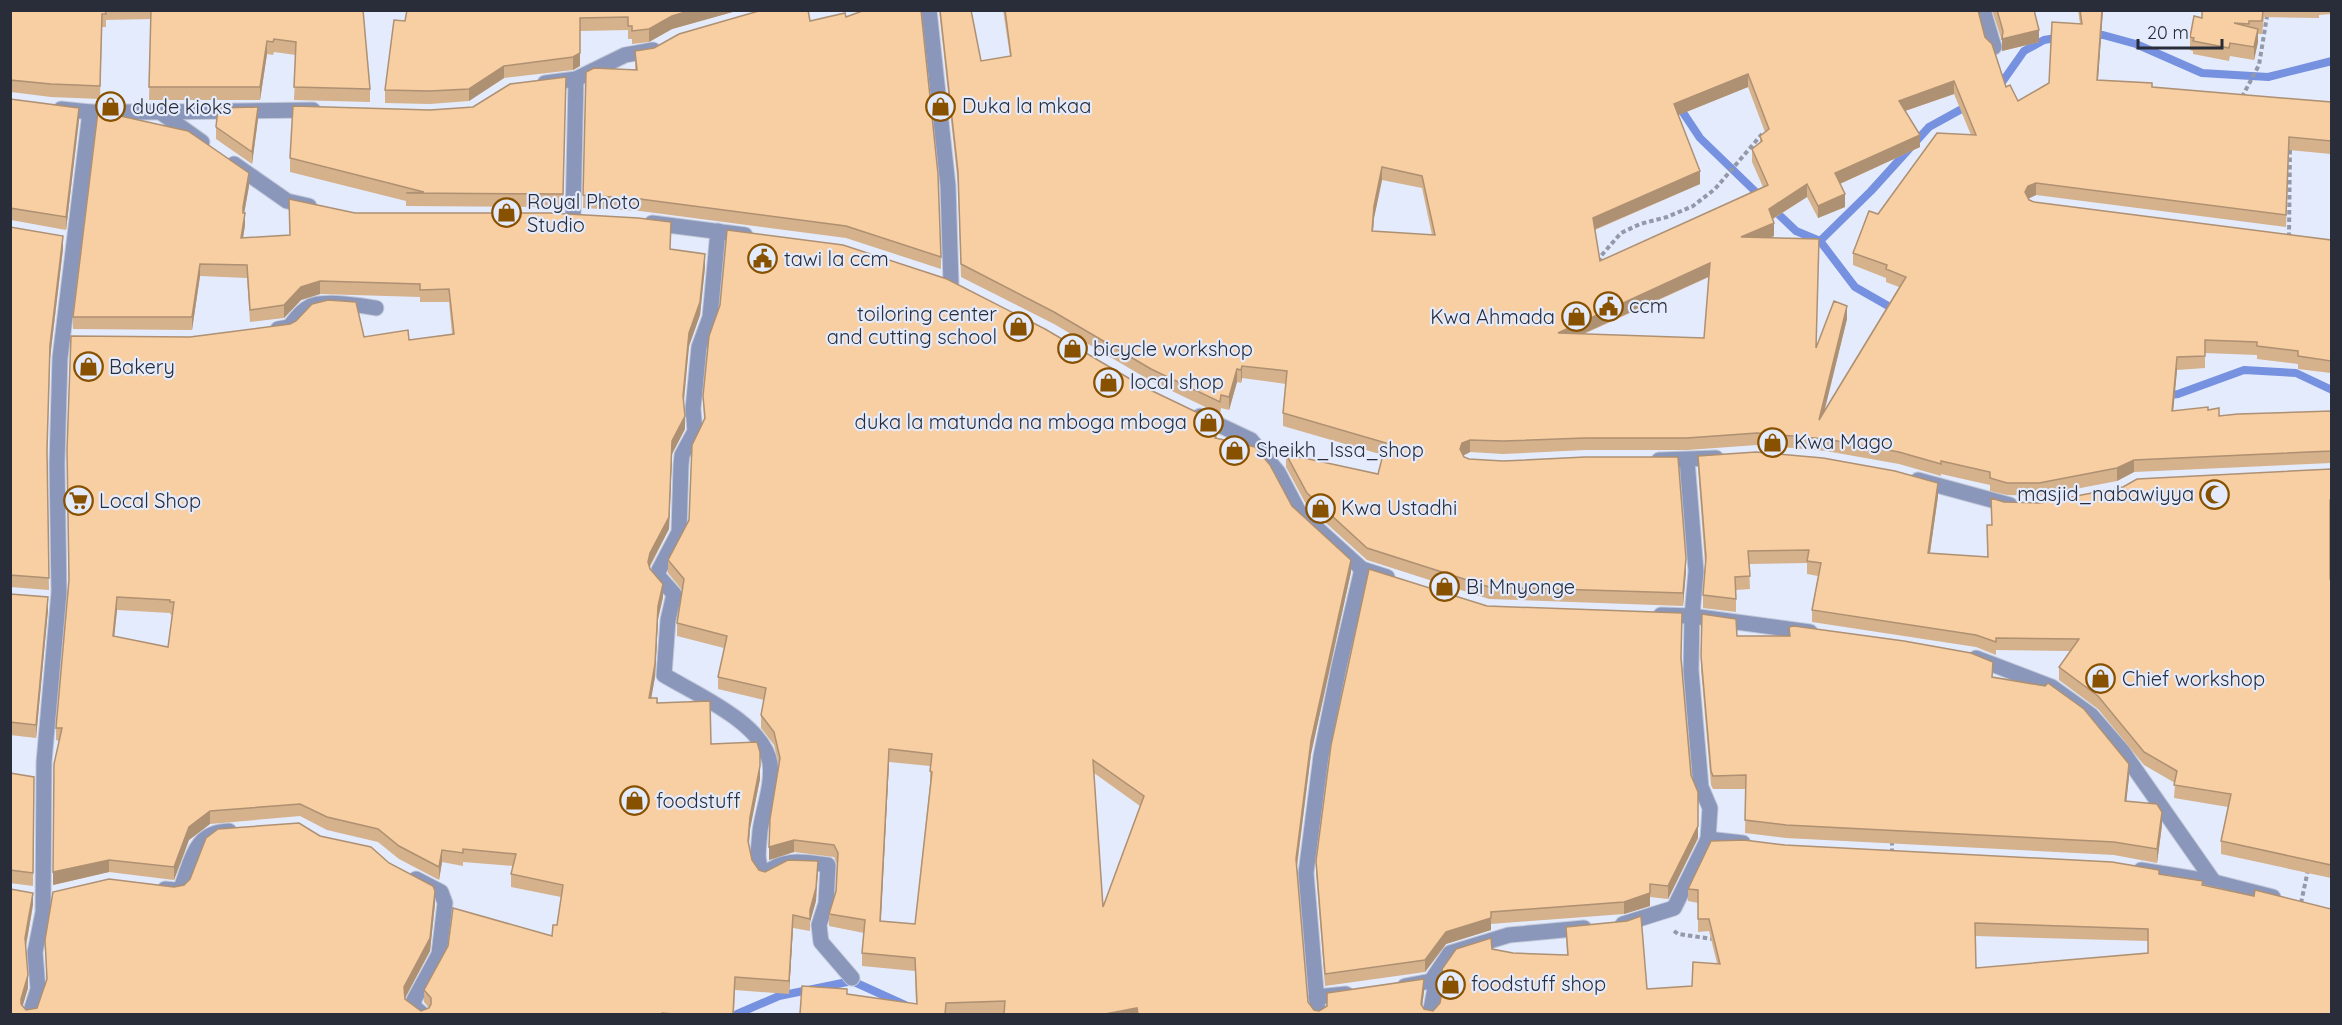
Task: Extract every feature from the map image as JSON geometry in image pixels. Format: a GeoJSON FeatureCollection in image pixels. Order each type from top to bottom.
{"type":"FeatureCollection","features":[{"type":"Feature","properties":{"kind":"street"},"geometry":{"type":"LineString","coordinates":[[929,10],[956,285],[934,278]]}},
{"type":"Feature","properties":{"kind":"street"},"geometry":{"type":"LineString","coordinates":[[1983,10],[1994,47]]}},
{"type":"Feature","properties":{"kind":"street"},"geometry":{"type":"LineString","coordinates":[[529,85],[576,78],[626,55],[652,51],[668,42]]}},
{"type":"Feature","properties":{"kind":"street"},"geometry":{"type":"LineString","coordinates":[[573,218],[576,78]]}},
{"type":"Feature","properties":{"kind":"street"},"geometry":{"type":"LineString","coordinates":[[45,107],[90,112],[280,109],[326,111]]}},
{"type":"Feature","properties":{"kind":"street"},"geometry":{"type":"LineString","coordinates":[[30,1014],[38,989],[35,952],[43,912],[44,762],[68,240],[90,112]]}},
{"type":"Feature","properties":{"kind":"street"},"geometry":{"type":"LineString","coordinates":[[160,112],[287,201],[321,208]]}},
{"type":"Feature","properties":{"kind":"street"},"geometry":{"type":"LineString","coordinates":[[639,221],[764,237]]}},
{"type":"Feature","properties":{"kind":"street"},"geometry":{"type":"LineString","coordinates":[[718,231],[710,317],[699,347],[693,409],[695,431],[682,455],[679,532],[658,576],[674,594],[668,620],[664,675],[739,719],[764,744],[770,764],[768,791],[762,814],[758,865],[764,875],[772,868],[793,861],[828,865],[826,903],[819,925],[821,942],[852,978]]}},
{"type":"Feature","properties":{"kind":"street"},"geometry":{"type":"LineString","coordinates":[[267,330],[290,327],[299,315],[313,305],[356,304],[376,308]]}},
{"type":"Feature","properties":{"kind":"street"},"geometry":{"type":"LineString","coordinates":[[63,339],[81,339]]}},
{"type":"Feature","properties":{"kind":"street"},"geometry":{"type":"LineString","coordinates":[[1188,410],[1251,441],[1278,472],[1299,512],[1362,569],[1396,580]]}},
{"type":"Feature","properties":{"kind":"street"},"geometry":{"type":"LineString","coordinates":[[1642,460],[1733,457]]}},
{"type":"Feature","properties":{"kind":"street"},"geometry":{"type":"LineString","coordinates":[[1391,988],[1431,981],[1450,953],[1509,935],[1626,924],[1674,908],[1708,839],[1710,808],[1701,787],[1691,670],[1696,570],[1687,460]]}},
{"type":"Feature","properties":{"kind":"street"},"geometry":{"type":"LineString","coordinates":[[1907,477],[2006,505],[2028,506]]}},
{"type":"Feature","properties":{"kind":"street"},"geometry":{"type":"LineString","coordinates":[[1318,1014],[1306,873],[1321,756],[1362,569]]}},
{"type":"Feature","properties":{"kind":"street"},"geometry":{"type":"LineString","coordinates":[[1646,614],[1692,616],[1822,634]]}},
{"type":"Feature","properties":{"kind":"street"},"geometry":{"type":"LineString","coordinates":[[1962,656],[1974,657],[2052,687],[2091,715],[2123,752],[2214,882]]}},
{"type":"Feature","properties":{"kind":"street"},"geometry":{"type":"LineString","coordinates":[[153,887],[175,890],[181,888],[198,844],[215,832],[239,831]]}},
{"type":"Feature","properties":{"kind":"street"},"geometry":{"type":"LineString","coordinates":[[1708,839],[1763,846]]}},
{"type":"Feature","properties":{"kind":"street"},"geometry":{"type":"LineString","coordinates":[[2124,867],[2214,882],[2301,903]]}},
{"type":"Feature","properties":{"kind":"street"},"geometry":{"type":"LineString","coordinates":[[404,872],[441,892],[445,903],[439,954],[414,1000],[414,1007],[422,1014]]}},
{"type":"Feature","properties":{"kind":"street"},"geometry":{"type":"LineString","coordinates":[[1430,1014],[1435,988],[1431,981]]}},
{"type":"Feature","properties":{"kind":"street"},"geometry":{"type":"LineString","coordinates":[[1316,997],[1359,992]]}},
{"type":"Feature","properties":{"kind":"path"},"geometry":{"type":"LineString","coordinates":[[2249,102],[2238,102],[2259,65],[2268,10]]}},
{"type":"Feature","properties":{"kind":"path"},"geometry":{"type":"LineString","coordinates":[[1598,268],[1600,257],[1621,232],[1693,206],[1715,189],[1762,134],[1772,128]]}},
{"type":"Feature","properties":{"kind":"path"},"geometry":{"type":"LineString","coordinates":[[2289,238],[2290,141]]}},
{"type":"Feature","properties":{"kind":"path"},"geometry":{"type":"LineString","coordinates":[[1892,831],[1892,853]]}},
{"type":"Feature","properties":{"kind":"path"},"geometry":{"type":"LineString","coordinates":[[2301,903],[2308,868]]}},
{"type":"Feature","properties":{"kind":"path"},"geometry":{"type":"LineString","coordinates":[[1656,914],[1678,934],[1720,940]]}},
{"type":"Feature","properties":{"kind":"building"},"geometry":{"type":"Polygon","coordinates":[[[10,10],[105,10],[106,14],[102,14],[100,86],[10,80],[10,10]]]}},
{"type":"Feature","properties":{"kind":"building"},"geometry":{"type":"Polygon","coordinates":[[[151,10],[363,10],[370,89],[294,87],[296,42],[274,39],[273,42],[267,41],[260,87],[149,87],[151,10]]]}},
{"type":"Feature","properties":{"kind":"building"},"geometry":{"type":"Polygon","coordinates":[[[407,10],[692,10],[672,16],[649,29],[632,31],[632,26],[628,26],[628,17],[580,18],[580,53],[573,57],[504,66],[469,89],[385,90],[394,20],[405,21],[407,10]]]}},
{"type":"Feature","properties":{"kind":"building"},"geometry":{"type":"Polygon","coordinates":[[[762,10],[808,10],[810,21],[845,13],[846,17],[865,10],[921,10],[938,174],[941,257],[846,226],[640,199],[583,195],[586,72],[594,68],[637,70],[635,51],[654,48],[679,34],[762,10]]]}},
{"type":"Feature","properties":{"kind":"building"},"geometry":{"type":"Polygon","coordinates":[[[940,10],[971,10],[981,61],[1011,56],[1005,10],[1978,10],[1985,37],[1992,44],[2006,87],[2010,85],[2018,101],[2049,83],[2052,22],[2082,24],[2080,10],[2102,10],[2097,80],[2152,83],[2152,87],[2331,102],[2331,141],[2289,137],[2286,215],[2036,183],[2028,186],[2025,192],[2029,200],[2034,202],[2331,240],[2331,361],[2298,356],[2298,351],[2257,346],[2257,342],[2205,340],[2205,356],[2177,357],[2172,411],[2219,408],[2219,416],[2331,411],[2331,451],[2134,460],[2117,468],[2039,483],[2007,483],[1990,478],[1990,472],[1941,461],[1941,464],[1899,452],[1826,439],[1757,433],[1687,438],[1470,440],[1462,443],[1460,449],[1464,457],[1469,459],[1503,461],[1585,457],[1678,457],[1686,558],[1683,593],[1489,587],[1367,548],[1307,493],[1286,454],[1378,474],[1386,443],[1283,413],[1287,371],[1242,366],[1241,370],[1237,369],[1229,397],[1221,395],[1220,402],[1151,369],[1054,312],[961,264],[958,172],[940,10]],[[1748,74],[1674,104],[1700,171],[1593,218],[1600,261],[1768,185],[1752,149],[1762,141],[1760,136],[1769,129],[1748,74]],[[1954,81],[1899,101],[1920,135],[1835,173],[1845,194],[1818,206],[1807,184],[1769,209],[1774,223],[1741,237],[1819,239],[1816,348],[1834,301],[1847,306],[1819,420],[1906,277],[1886,269],[1887,265],[1853,253],[1869,211],[1878,214],[1937,133],[1976,135],[1954,81]],[[1382,167],[1374,206],[1372,231],[1435,235],[1422,176],[1382,167]],[[1710,263],[1558,333],[1704,338],[1710,263]]]}},
{"type":"Feature","properties":{"kind":"building"},"geometry":{"type":"Polygon","coordinates":[[[1997,10],[2034,10],[2039,30],[2002,39],[2003,31],[1997,10]]]}},
{"type":"Feature","properties":{"kind":"building"},"geometry":{"type":"Polygon","coordinates":[[[2202,10],[2263,10],[2262,21],[2249,21],[2249,24],[2234,23],[2258,29],[2254,47],[2230,43],[2229,48],[2193,41],[2194,38],[2190,37],[2194,16],[2202,18],[2202,10]]]}},
{"type":"Feature","properties":{"kind":"building"},"geometry":{"type":"Polygon","coordinates":[[[566,77],[563,194],[406,193],[424,192],[290,158],[293,106],[430,110],[473,107],[510,84],[566,77]]]}},
{"type":"Feature","properties":{"kind":"building"},"geometry":{"type":"Polygon","coordinates":[[[10,99],[79,108],[66,217],[10,208],[10,99]]]}},
{"type":"Feature","properties":{"kind":"building"},"geometry":{"type":"Polygon","coordinates":[[[258,107],[252,152],[216,127],[218,108],[258,107]]]}},
{"type":"Feature","properties":{"kind":"building"},"geometry":{"type":"Polygon","coordinates":[[[98,111],[188,131],[249,173],[243,207],[243,213],[245,213],[241,238],[290,235],[289,199],[355,213],[551,213],[671,222],[670,249],[705,254],[700,302],[689,333],[683,396],[685,416],[672,441],[669,517],[650,553],[648,562],[650,569],[663,584],[658,606],[655,664],[649,698],[657,698],[657,703],[710,701],[711,744],[757,742],[760,766],[750,817],[748,841],[752,860],[759,870],[765,872],[788,860],[818,861],[810,919],[793,915],[789,981],[735,977],[733,1014],[10,1014],[10,889],[33,893],[25,938],[28,975],[21,999],[21,1004],[26,1010],[37,1008],[47,979],[45,940],[53,892],[109,879],[174,887],[184,885],[190,879],[206,838],[218,829],[299,823],[320,836],[371,847],[389,863],[433,886],[435,891],[430,938],[404,987],[405,999],[421,1011],[429,1008],[431,1004],[431,998],[424,990],[448,946],[453,908],[552,936],[553,925],[557,925],[563,885],[511,874],[516,854],[463,849],[463,853],[442,850],[439,867],[399,846],[378,829],[327,817],[300,804],[210,811],[189,827],[174,867],[109,860],[53,872],[54,764],[62,728],[56,728],[69,580],[67,450],[71,336],[190,337],[290,324],[296,321],[312,304],[328,300],[356,302],[364,337],[408,330],[409,340],[454,334],[449,289],[420,290],[420,284],[320,281],[301,287],[284,305],[250,310],[247,265],[200,264],[192,317],[73,317],[98,111]],[[117,597],[113,636],[168,647],[174,602],[117,597]]]}},
{"type":"Feature","properties":{"kind":"building"},"geometry":{"type":"Polygon","coordinates":[[[10,227],[63,236],[50,345],[47,450],[49,578],[10,575],[10,227]]]}},
{"type":"Feature","properties":{"kind":"building"},"geometry":{"type":"Polygon","coordinates":[[[727,230],[843,245],[947,279],[1045,329],[1142,386],[1217,422],[1215,438],[1255,447],[1270,465],[1292,506],[1351,560],[1311,741],[1296,859],[1308,1002],[1314,1010],[1319,1011],[1327,1006],[1327,993],[1424,979],[1421,1004],[1424,1009],[1433,1011],[1440,1003],[1445,977],[1442,969],[1456,949],[1491,938],[1492,949],[1513,953],[1568,955],[1566,927],[1627,921],[1641,916],[1647,989],[1692,986],[1693,962],[1720,964],[1709,919],[1698,919],[1698,890],[1688,889],[1711,841],[1744,840],[1785,845],[2112,862],[2159,870],[2159,874],[2203,881],[2202,885],[2254,896],[2255,890],[2331,909],[2331,1014],[1138,1014],[1137,1008],[1105,1014],[1004,1014],[1005,1001],[946,1003],[945,1014],[800,1014],[802,986],[847,989],[847,994],[917,1004],[915,958],[862,953],[865,920],[829,914],[836,891],[838,853],[834,845],[794,840],[769,847],[770,819],[780,758],[774,732],[761,715],[766,688],[718,677],[727,636],[677,623],[684,579],[668,560],[689,520],[692,445],[705,418],[703,396],[709,336],[720,305],[727,230]],[[889,749],[880,921],[915,924],[932,754],[889,749]],[[1093,760],[1103,907],[1144,796],[1093,760]],[[1975,923],[1976,968],[2148,953],[2148,929],[1975,923]]]}},
{"type":"Feature","properties":{"kind":"building"},"geometry":{"type":"Polygon","coordinates":[[[1756,452],[1823,458],[1895,471],[1938,483],[1928,553],[1988,557],[1987,525],[1992,525],[1991,498],[2004,502],[2040,503],[2123,487],[2137,479],[2331,469],[2331,865],[2221,841],[2231,794],[2174,785],[2177,771],[2144,752],[2098,696],[2059,667],[2079,639],[1996,638],[1996,642],[1976,635],[1812,610],[1821,563],[1807,561],[1809,550],[1748,551],[1750,576],[1735,577],[1736,599],[1703,595],[1706,557],[1698,456],[1756,452]]]}},
{"type":"Feature","properties":{"kind":"building"},"geometry":{"type":"Polygon","coordinates":[[[1369,569],[1487,606],[1682,613],[1681,658],[1691,775],[1698,792],[1698,826],[1668,886],[1650,884],[1650,893],[1624,902],[1491,912],[1491,918],[1446,932],[1425,960],[1325,974],[1316,861],[1331,745],[1369,569]]]}},
{"type":"Feature","properties":{"kind":"building"},"geometry":{"type":"Polygon","coordinates":[[[10,594],[48,597],[36,725],[10,722],[10,594]]]}},
{"type":"Feature","properties":{"kind":"building"},"geometry":{"type":"Polygon","coordinates":[[[1702,614],[1736,619],[1737,636],[1790,636],[1789,627],[1794,626],[1904,641],[1971,653],[1993,662],[1992,677],[2045,686],[2048,683],[2084,709],[2129,764],[2125,801],[2157,804],[2162,812],[2157,849],[2114,842],[1786,825],[1745,820],[1746,775],[1713,776],[1711,771],[1701,656],[1702,614]]]}},
{"type":"Feature","properties":{"kind":"building"},"geometry":{"type":"Polygon","coordinates":[[[10,773],[34,777],[33,873],[10,870],[10,773]]]}},
{"type":"Feature","properties":{"kind":"waterway"},"geometry":{"type":"LineString","coordinates":[[2092,35],[2103,35],[2136,44],[2202,73],[2268,77],[2332,61]]}},
{"type":"Feature","properties":{"kind":"waterway"},"geometry":{"type":"LineString","coordinates":[[1998,88],[2024,51],[2044,40],[2062,37]]}},
{"type":"Feature","properties":{"kind":"waterway"},"geometry":{"type":"LineString","coordinates":[[1678,105],[1700,138],[1762,198]]}},
{"type":"Feature","properties":{"kind":"waterway"},"geometry":{"type":"LineString","coordinates":[[1820,241],[1871,191],[1929,127],[1969,105]]}},
{"type":"Feature","properties":{"kind":"waterway"},"geometry":{"type":"LineString","coordinates":[[1773,209],[1796,231],[1820,241],[1855,287],[1897,311]]}},
{"type":"Feature","properties":{"kind":"waterway"},"geometry":{"type":"LineString","coordinates":[[2163,396],[2178,394],[2244,370],[2296,373],[2332,390]]}},
{"type":"Feature","properties":{"kind":"waterway"},"geometry":{"type":"LineString","coordinates":[[737,1014],[779,996],[852,981],[905,1005]]}},
{"type":"Feature","properties":{"kind":"place","name":"Duka la mkaa"},"geometry":{"type":"Point","coordinates":[941,106]}},
{"type":"Feature","properties":{"kind":"place","name":"dude kioks"},"geometry":{"type":"Point","coordinates":[111,107]}},
{"type":"Feature","properties":{"kind":"place","name":"Royal Photo Studio"},"geometry":{"type":"Point","coordinates":[506,213]}},
{"type":"Feature","properties":{"kind":"place","name":"tawi la ccm"},"geometry":{"type":"Point","coordinates":[763,259]}},
{"type":"Feature","properties":{"kind":"place","name":"ccm"},"geometry":{"type":"Point","coordinates":[1608,306]}},
{"type":"Feature","properties":{"kind":"place","name":"Kwa Ahmada"},"geometry":{"type":"Point","coordinates":[1576,317]}},
{"type":"Feature","properties":{"kind":"place","name":"toiloring center and cutting school"},"geometry":{"type":"Point","coordinates":[1018,326]}},
{"type":"Feature","properties":{"kind":"place","name":"bicycle workshop"},"geometry":{"type":"Point","coordinates":[1072,349]}},
{"type":"Feature","properties":{"kind":"place","name":"Bakery"},"geometry":{"type":"Point","coordinates":[88,367]}},
{"type":"Feature","properties":{"kind":"place","name":"local shop"},"geometry":{"type":"Point","coordinates":[1109,382]}},
{"type":"Feature","properties":{"kind":"place","name":"duka la matunda na mboga mboga"},"geometry":{"type":"Point","coordinates":[1208,422]}},
{"type":"Feature","properties":{"kind":"place","name":"Kwa Mago"},"geometry":{"type":"Point","coordinates":[1773,442]}},
{"type":"Feature","properties":{"kind":"place","name":"Sheikh_Issa_shop"},"geometry":{"type":"Point","coordinates":[1235,450]}},
{"type":"Feature","properties":{"kind":"place","name":"masjid_nabawiyya"},"geometry":{"type":"Point","coordinates":[2215,494]}},
{"type":"Feature","properties":{"kind":"place","name":"Local Shop"},"geometry":{"type":"Point","coordinates":[78,501]}},
{"type":"Feature","properties":{"kind":"place","name":"Kwa Ustadhi"},"geometry":{"type":"Point","coordinates":[1320,508]}},
{"type":"Feature","properties":{"kind":"place","name":"Bi Mnyonge"},"geometry":{"type":"Point","coordinates":[1445,587]}},
{"type":"Feature","properties":{"kind":"place","name":"Chief workshop"},"geometry":{"type":"Point","coordinates":[2101,679]}},
{"type":"Feature","properties":{"kind":"place","name":"foodstuff"},"geometry":{"type":"Point","coordinates":[635,801]}},
{"type":"Feature","properties":{"kind":"place","name":"foodstuff shop"},"geometry":{"type":"Point","coordinates":[1450,984]}}]}
